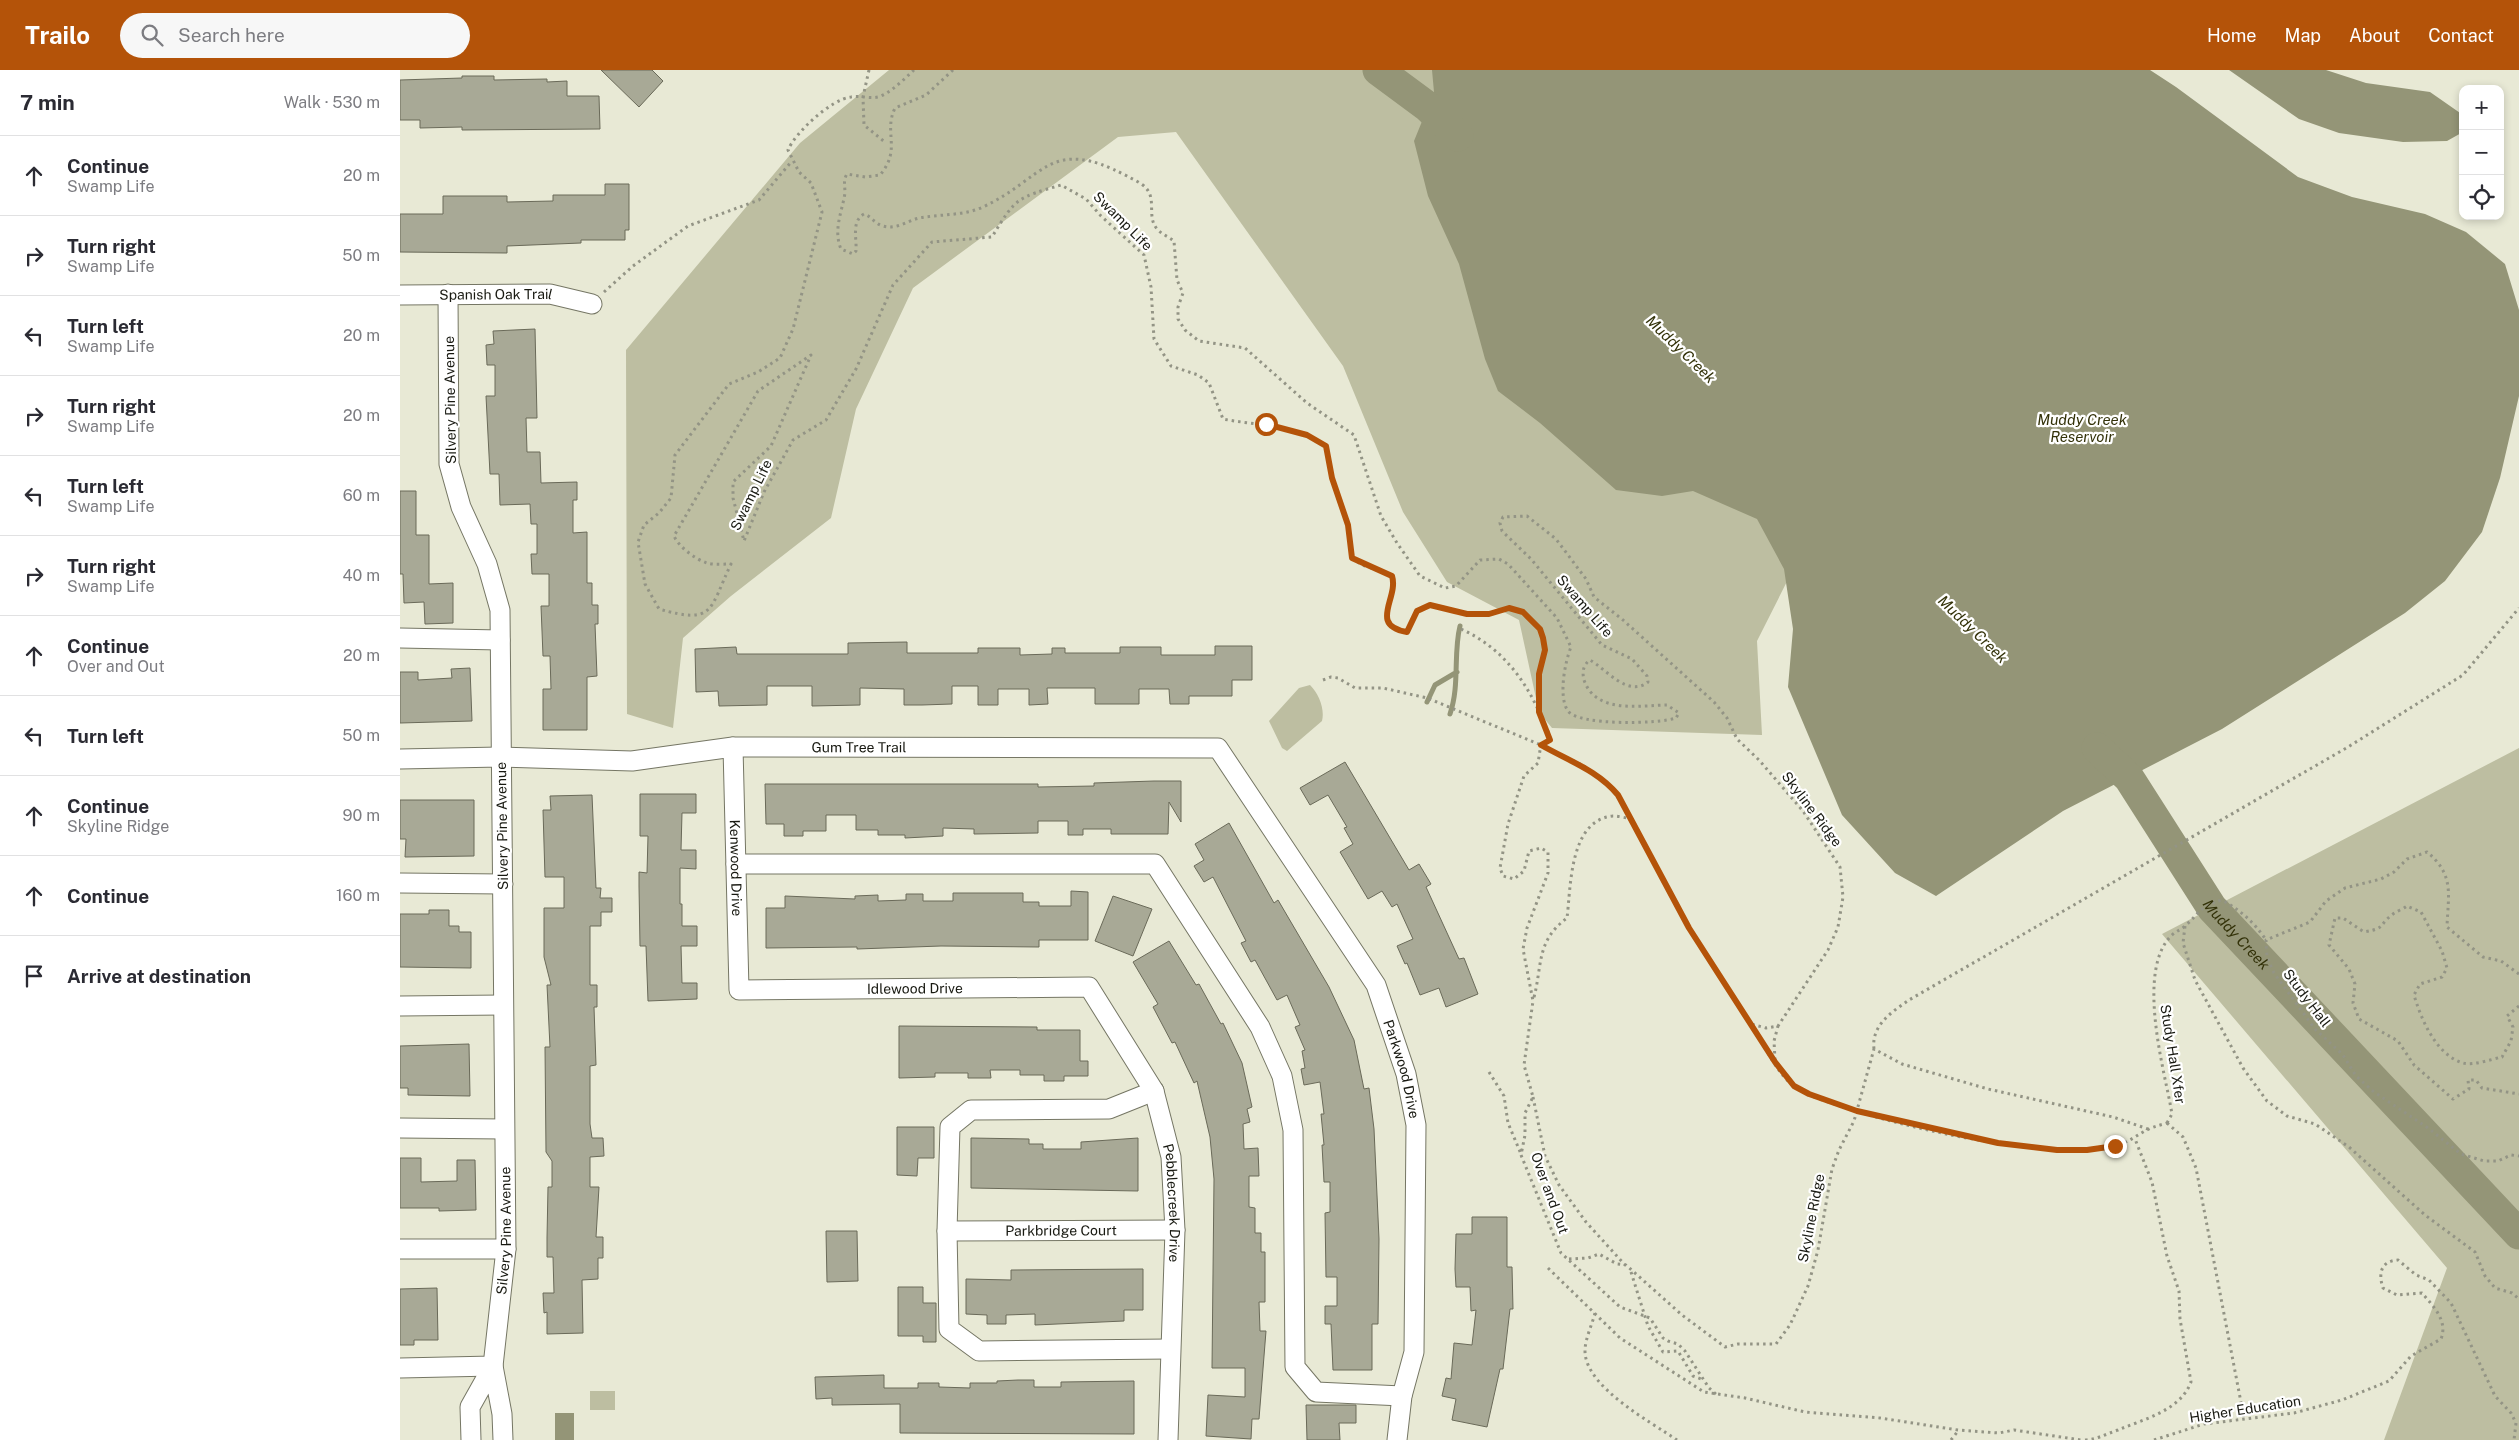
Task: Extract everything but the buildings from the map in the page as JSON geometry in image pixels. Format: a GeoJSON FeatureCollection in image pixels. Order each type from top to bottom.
{"type":"FeatureCollection","features":[{"type":"Feature","properties":{"kind":"street","name":"Silvery Pine Avenue"},"geometry":{"type":"LineString","coordinates":[[448,294],[449,464],[461,508],[487,564],[500,610],[500,757],[503,884],[502,1005],[506,1249],[493,1366],[502,1414],[503,1440]]}},
{"type":"Feature","properties":{"kind":"street","name":"Spanish Oak Trail"},"geometry":{"type":"LineString","coordinates":[[400,295],[550,294],[592,304]]}},
{"type":"Feature","properties":{"kind":"street"},"geometry":{"type":"LineString","coordinates":[[400,638],[500,640]]}},
{"type":"Feature","properties":{"kind":"street","name":"Gum Tree Trail"},"geometry":{"type":"LineString","coordinates":[[400,759],[500,757],[632,761],[733,747],[1218,748]]}},
{"type":"Feature","properties":{"kind":"street","name":"Kenwood Drive"},"geometry":{"type":"LineString","coordinates":[[733,747],[740,990]]}},
{"type":"Feature","properties":{"kind":"street","name":"Parkwood Drive"},"geometry":{"type":"LineString","coordinates":[[1218,748],[1376,985],[1406,1074],[1416,1125],[1414,1352],[1402,1396],[1397,1440]]}},
{"type":"Feature","properties":{"kind":"street"},"geometry":{"type":"LineString","coordinates":[[736,864],[1156,864],[1260,1027],[1282,1076],[1293,1130],[1295,1366],[1316,1392],[1402,1396]]}},
{"type":"Feature","properties":{"kind":"street"},"geometry":{"type":"LineString","coordinates":[[400,883],[503,884]]}},
{"type":"Feature","properties":{"kind":"street","name":"Idlewood Drive"},"geometry":{"type":"LineString","coordinates":[[740,990],[1089,987]]}},
{"type":"Feature","properties":{"kind":"street","name":"Pebblecreek Drive"},"geometry":{"type":"LineString","coordinates":[[1089,987],[1154,1091],[1171,1157],[1175,1230],[1168,1440]]}},
{"type":"Feature","properties":{"kind":"street"},"geometry":{"type":"LineString","coordinates":[[400,1006],[502,1005]]}},
{"type":"Feature","properties":{"kind":"street"},"geometry":{"type":"LineString","coordinates":[[1154,1091],[1110,1109],[971,1110],[950,1127],[949,1329],[979,1352],[1170,1349]]}},
{"type":"Feature","properties":{"kind":"street"},"geometry":{"type":"LineString","coordinates":[[400,1128],[504,1129]]}},
{"type":"Feature","properties":{"kind":"street","name":"Parkbridge Court"},"geometry":{"type":"LineString","coordinates":[[948,1231],[1175,1230]]}},
{"type":"Feature","properties":{"kind":"street"},"geometry":{"type":"LineString","coordinates":[[400,1249],[506,1249]]}},
{"type":"Feature","properties":{"kind":"street","name":"Silvery Pine Avenue"},"geometry":{"type":"LineString","coordinates":[[471,1440],[470,1407],[493,1366]]}},
{"type":"Feature","properties":{"kind":"street"},"geometry":{"type":"LineString","coordinates":[[400,1368],[493,1366]]}},
{"type":"Feature","properties":{"kind":"path"},"geometry":{"type":"LineString","coordinates":[[869,70],[864,97],[864,125],[886,143]]}},
{"type":"Feature","properties":{"kind":"path"},"geometry":{"type":"LineString","coordinates":[[592,304],[633,266],[688,226],[759,200],[792,161],[788,150],[793,138],[835,102],[850,96],[878,97],[889,92],[914,70]]}},
{"type":"Feature","properties":{"kind":"path","name":"Swamp Life"},"geometry":{"type":"LineString","coordinates":[[953,70],[926,95],[895,108],[891,117],[892,153],[889,164],[880,175],[865,177],[847,174],[844,178],[844,195],[837,232],[841,249],[848,254],[853,254],[856,251],[856,225],[860,216],[864,214],[882,226],[894,227],[920,218],[966,212],[982,207],[1046,165],[1065,160],[1075,158],[1098,163],[1126,175],[1146,187],[1152,199],[1150,212],[1157,230],[1174,240],[1177,280],[1183,293],[1178,307],[1178,319],[1185,330],[1199,341],[1245,348],[1307,403],[1354,435],[1381,516],[1420,576],[1445,588],[1456,586],[1480,560],[1498,559],[1508,564],[1557,618],[1571,648],[1567,656],[1563,680],[1564,701],[1568,712],[1576,716],[1601,721],[1657,723],[1676,718],[1679,713],[1667,705],[1637,707],[1609,703],[1594,694],[1585,684],[1583,674],[1585,664],[1590,660],[1619,682],[1634,687],[1643,686],[1648,682],[1647,676],[1632,659],[1602,645],[1530,559],[1502,531],[1500,523],[1503,517],[1527,516],[1556,540],[1586,579],[1594,597],[1698,686],[1728,718],[1734,734]]}},
{"type":"Feature","properties":{"kind":"path","name":"Swamp Life"},"geometry":{"type":"LineString","coordinates":[[792,161],[799,172],[811,184],[822,212],[793,329],[780,358],[758,372],[729,384],[675,456],[671,498],[659,513],[644,525],[638,542],[645,584],[659,608],[687,616],[700,616],[709,609],[731,564],[707,563],[690,554],[676,541],[674,536],[758,391],[811,355],[771,446],[733,482],[733,498],[744,541],[764,492],[793,440],[826,420],[856,370],[893,285],[932,242],[992,237],[1009,209],[1024,196],[1061,185],[1086,199],[1101,216],[1144,255],[1151,287],[1154,339],[1171,366],[1198,375],[1209,383],[1223,419],[1266,424],[1295,431],[1307,435],[1326,446],[1332,478],[1348,525],[1352,558],[1392,576],[1394,583],[1387,614],[1388,622],[1396,630],[1407,632],[1417,611],[1430,605],[1467,614],[1489,614],[1509,608],[1523,612],[1533,620],[1540,629],[1545,650],[1539,674],[1539,712]]}},
{"type":"Feature","properties":{"kind":"path","name":"Skyline Ridge"},"geometry":{"type":"LineString","coordinates":[[1534,1097],[1545,1156],[1559,1185],[1586,1222],[1631,1272],[1724,1347],[1738,1344],[1776,1344],[1790,1325],[1808,1286],[1818,1250],[1832,1169],[1857,1111],[1874,1049],[1873,1038],[1887,1016],[1909,1000],[2348,747],[2463,675],[2519,608]]}},
{"type":"Feature","properties":{"kind":"path"},"geometry":{"type":"LineString","coordinates":[[1461,629],[1482,638],[1498,654],[1506,659],[1534,700],[1539,712],[1550,740],[1541,745]]}},
{"type":"Feature","properties":{"kind":"path"},"geometry":{"type":"LineString","coordinates":[[1323,680],[1331,677],[1338,678],[1355,688],[1383,688],[1428,699],[1541,745],[1584,766],[1609,784],[1632,819],[1689,928],[1775,1062],[1794,1086],[1809,1094],[1857,1111],[1998,1143],[2057,1150],[2087,1150],[2115,1146],[2134,1139],[2148,1129],[2167,1123],[2183,1137],[2196,1168],[2244,1418]]}},
{"type":"Feature","properties":{"kind":"path","name":"Skyline Ridge"},"geometry":{"type":"LineString","coordinates":[[1734,734],[1803,811],[1840,867],[1843,898],[1838,927],[1823,958],[1778,1026]]}},
{"type":"Feature","properties":{"kind":"path"},"geometry":{"type":"LineString","coordinates":[[1533,1000],[1527,977],[1524,942],[1548,873],[1548,852],[1541,848],[1529,851],[1524,871],[1514,880],[1503,876],[1500,868],[1518,791],[1524,776],[1538,763],[1541,745]]}},
{"type":"Feature","properties":{"kind":"path"},"geometry":{"type":"LineString","coordinates":[[1534,1097],[1524,1065],[1533,1000],[1543,947],[1555,927],[1567,918],[1571,869],[1579,842],[1599,820],[1613,816],[1632,819]]}},
{"type":"Feature","properties":{"kind":"path"},"geometry":{"type":"LineString","coordinates":[[2266,940],[2310,922],[2326,901],[2344,888],[2381,879],[2394,872],[2407,859],[2427,852],[2438,861],[2445,873],[2450,888],[2448,927],[2483,957],[2501,961],[2519,974]]}},
{"type":"Feature","properties":{"kind":"path","name":"Study Hall Xfer"},"geometry":{"type":"LineString","coordinates":[[2167,1123],[2172,1114],[2157,1039],[2153,999],[2162,949],[2172,935],[2185,926],[2197,912],[2210,903],[2222,900],[2237,908],[2257,927],[2266,940]]}},
{"type":"Feature","properties":{"kind":"path"},"geometry":{"type":"LineString","coordinates":[[2519,1006],[2506,1016],[2513,1027],[2510,1041],[2502,1057],[2464,1064],[2448,1055],[2434,1040],[2414,995],[2420,984],[2442,977],[2447,968],[2442,951],[2421,912],[2407,906],[2392,914],[2378,930],[2364,932],[2343,918],[2335,918],[2329,945],[2339,954],[2352,976],[2355,984],[2352,1003],[2359,1019],[2398,1041],[2414,1065],[2453,1099],[2469,1089],[2468,1080],[2476,1080],[2482,1088],[2519,1094]]}},
{"type":"Feature","properties":{"kind":"path"},"geometry":{"type":"LineString","coordinates":[[2185,926],[2183,944],[2195,980],[2243,1068],[2267,1101],[2287,1116],[2315,1124],[2349,1147],[2425,1216],[2475,1252],[2485,1276],[2495,1288],[2512,1293],[2519,1299]]}},
{"type":"Feature","properties":{"kind":"path","name":"Study Hall"},"geometry":{"type":"LineString","coordinates":[[2266,940],[2267,957],[2274,973],[2315,1030],[2343,1055],[2356,1076],[2374,1092],[2428,1128],[2461,1154],[2484,1161],[2498,1161],[2511,1155],[2519,1156]]}},
{"type":"Feature","properties":{"kind":"path"},"geometry":{"type":"LineString","coordinates":[[1751,1024],[1766,1028],[1778,1026],[1774,1041],[1775,1062]]}},
{"type":"Feature","properties":{"kind":"path"},"geometry":{"type":"LineString","coordinates":[[1874,1049],[1902,1064],[1988,1089],[2113,1117],[2148,1129]]}},
{"type":"Feature","properties":{"kind":"path"},"geometry":{"type":"LineString","coordinates":[[1489,1072],[1504,1096],[1508,1123],[1521,1155]]}},
{"type":"Feature","properties":{"kind":"path","name":"Over and Out"},"geometry":{"type":"LineString","coordinates":[[1534,1097],[1525,1113],[1524,1144],[1521,1155],[1561,1253],[1620,1307],[1644,1315]]}},
{"type":"Feature","properties":{"kind":"path"},"geometry":{"type":"LineString","coordinates":[[2085,1440],[2102,1438],[2116,1430],[2152,1418],[2174,1404],[2188,1392],[2192,1382],[2180,1319],[2179,1291],[2167,1256],[2152,1182],[2134,1139]]}},
{"type":"Feature","properties":{"kind":"path"},"geometry":{"type":"LineString","coordinates":[[1517,1143],[1524,1144]]}},
{"type":"Feature","properties":{"kind":"path"},"geometry":{"type":"LineString","coordinates":[[1568,1259],[1588,1258],[1599,1254],[1626,1265]]}},
{"type":"Feature","properties":{"kind":"path","name":"Higher Education"},"geometry":{"type":"LineString","coordinates":[[2154,1440],[2204,1424],[2294,1413],[2342,1400],[2389,1381],[2411,1356],[2441,1339],[2445,1330],[2442,1318],[2422,1293],[2397,1295],[2382,1288],[2380,1273],[2382,1266],[2391,1260],[2398,1260],[2416,1275],[2429,1280],[2451,1303],[2495,1396],[2511,1413],[2516,1423],[2514,1440]]}},
{"type":"Feature","properties":{"kind":"path"},"geometry":{"type":"LineString","coordinates":[[1548,1268],[1620,1338],[1697,1388],[1717,1395],[1745,1398],[1805,1412],[1880,1418],[1958,1430],[1999,1433],[2014,1430],[2056,1439],[2080,1440]]}},
{"type":"Feature","properties":{"kind":"path"},"geometry":{"type":"LineString","coordinates":[[1631,1272],[1644,1315],[1654,1339],[1662,1352],[1678,1351],[1693,1376],[1704,1380]]}},
{"type":"Feature","properties":{"kind":"path"},"geometry":{"type":"LineString","coordinates":[[1596,1313],[1585,1352],[1590,1367],[1610,1395],[1677,1440]]}},
{"type":"Feature","properties":{"kind":"path"},"geometry":{"type":"LineString","coordinates":[[1644,1315],[1654,1323],[1663,1338],[1668,1342],[1678,1344],[1685,1351],[1704,1380],[1717,1395]]}},
{"type":"Feature","properties":{"kind":"path"},"geometry":{"type":"LineString","coordinates":[[1951,1440],[1958,1430]]}},
{"type":"Feature","properties":{"kind":"shaded area"},"geometry":{"type":"Polygon","coordinates":[[[889,70],[2045,70],[1757,641],[1762,735],[1552,728],[1539,712],[1519,620],[1447,582],[1403,512],[1343,366],[1176,132],[1118,137],[913,288],[856,409],[831,518],[731,596],[683,638],[673,728],[627,714],[626,350],[800,143],[889,70]]]}},
{"type":"Feature","properties":{"kind":"shaded area"},"geometry":{"type":"Polygon","coordinates":[[[1310,685],[1321,702],[1322,721],[1287,751],[1282,748],[1269,721],[1299,688],[1310,685]]]}},
{"type":"Feature","properties":{"kind":"shaded area"},"geometry":{"type":"Polygon","coordinates":[[[2519,748],[2519,1440],[2384,1440],[2447,1268],[2162,934],[2519,748]]]}},
{"type":"Feature","properties":{"kind":"shaded area"},"geometry":{"type":"Polygon","coordinates":[[[590,1391],[615,1391],[615,1410],[590,1410],[590,1391]]]}},
{"type":"Feature","properties":{"kind":"water","name":"Muddy Creek Reservoir"},"geometry":{"type":"Polygon","coordinates":[[[1432,70],[2150,70],[2298,177],[2352,197],[2425,214],[2466,232],[2505,264],[2519,310],[2519,396],[2500,478],[2482,532],[2445,581],[2405,613],[2222,729],[2063,811],[1936,896],[1895,873],[1842,815],[1788,687],[1793,629],[1784,569],[1757,519],[1693,491],[1662,496],[1616,490],[1540,423],[1498,391],[1485,359],[1459,264],[1428,196],[1414,141],[1434,92],[1432,70]]]}},
{"type":"Feature","properties":{"kind":"water"},"geometry":{"type":"Polygon","coordinates":[[[2229,70],[2326,70],[2366,83],[2430,92],[2459,112],[2459,134],[2447,141],[2403,142],[2339,133],[2299,119],[2229,70]]]}},
{"type":"Feature","properties":{"kind":"water"},"geometry":{"type":"Polygon","coordinates":[[[555,1413],[574,1413],[574,1440],[555,1440],[555,1413]]]}},
{"type":"Feature","properties":{"kind":"waterway","name":"Muddy Creek"},"geometry":{"type":"LineString","coordinates":[[1378,70],[1428,107],[1458,136]]}},
{"type":"Feature","properties":{"kind":"waterway"},"geometry":{"type":"LineString","coordinates":[[1450,714],[1455,692],[1460,626]]}},
{"type":"Feature","properties":{"kind":"waterway"},"geometry":{"type":"LineString","coordinates":[[1427,702],[1435,685],[1457,672]]}},
{"type":"Feature","properties":{"kind":"waterway","name":"Muddy Creek"},"geometry":{"type":"LineString","coordinates":[[2097,748],[2129,778],[2212,908],[2519,1234]]}},
{"type":"Feature","properties":{"kind":"route"},"geometry":{"type":"LineString","coordinates":[[1266,424],[1307,435],[1319,440],[1326,446],[1339,504],[1348,525],[1352,558],[1392,576],[1394,583],[1393,594],[1388,605],[1387,614],[1388,622],[1396,630],[1407,632],[1417,611],[1430,605],[1467,614],[1489,614],[1509,608],[1523,612],[1533,620],[1540,629],[1545,650],[1539,674],[1539,712],[1550,735],[1550,740],[1541,745],[1584,766],[1609,784],[1618,795],[1689,928],[1775,1062],[1794,1086],[1809,1094],[1857,1111],[1925,1128],[1998,1143],[2057,1150],[2087,1150],[2115,1146]]}}]}
